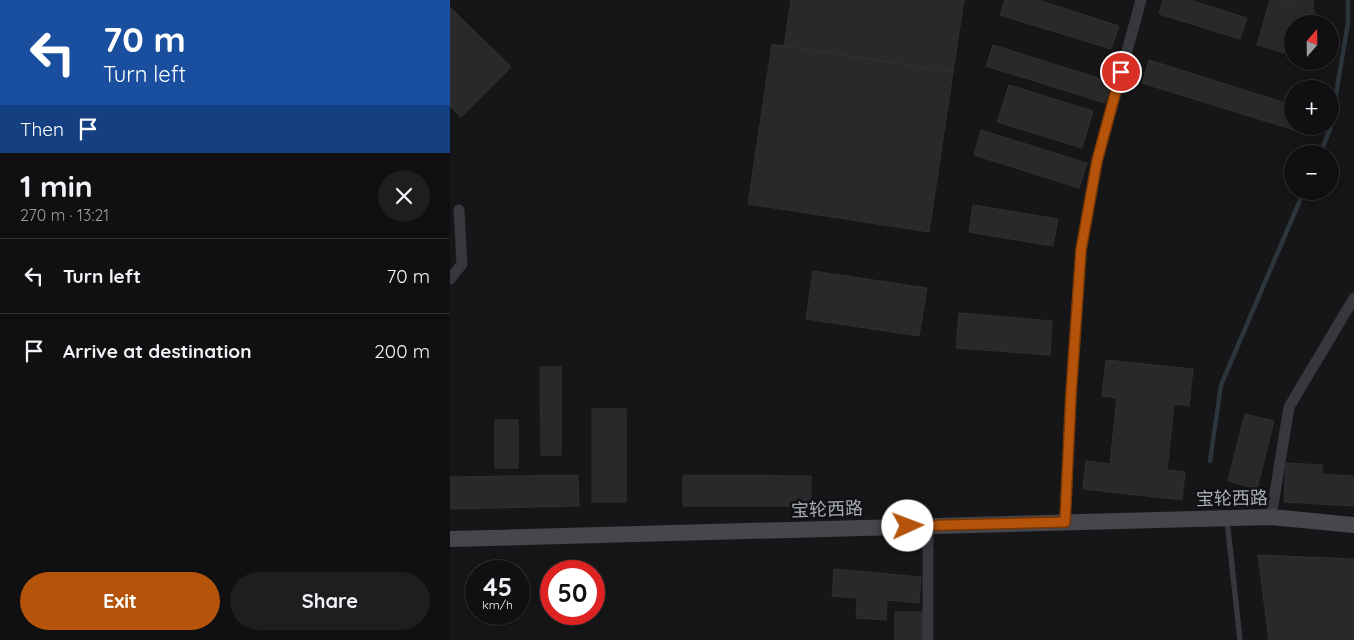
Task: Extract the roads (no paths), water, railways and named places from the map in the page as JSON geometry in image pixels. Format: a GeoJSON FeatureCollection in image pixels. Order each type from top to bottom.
{"type":"FeatureCollection","features":[{"type":"Feature","properties":{"kind":"main road","name":"宝轮西路"},"geometry":{"type":"LineString","coordinates":[[450,539],[1271,517],[1354,525]]}},
{"type":"Feature","properties":{"kind":"street"},"geometry":{"type":"LineString","coordinates":[[1065,522],[1071,394],[1081,250],[1097,161],[1141,0]]}},
{"type":"Feature","properties":{"kind":"street"},"geometry":{"type":"LineString","coordinates":[[450,279],[462,264],[459,210]]}},
{"type":"Feature","properties":{"kind":"street"},"geometry":{"type":"LineString","coordinates":[[1271,517],[1289,407],[1354,298]]}},
{"type":"Feature","properties":{"kind":"street"},"geometry":{"type":"LineString","coordinates":[[928,526],[928,640]]}},
{"type":"Feature","properties":{"kind":"lane"},"geometry":{"type":"LineString","coordinates":[[1227,518],[1240,640]]}},
{"type":"Feature","properties":{"kind":"waterway"},"geometry":{"type":"LineString","coordinates":[[1324,145],[1330,129],[1348,23],[1348,0]]}},
{"type":"Feature","properties":{"kind":"waterway"},"geometry":{"type":"LineString","coordinates":[[1210,461],[1221,385],[1300,200]]}}]}
